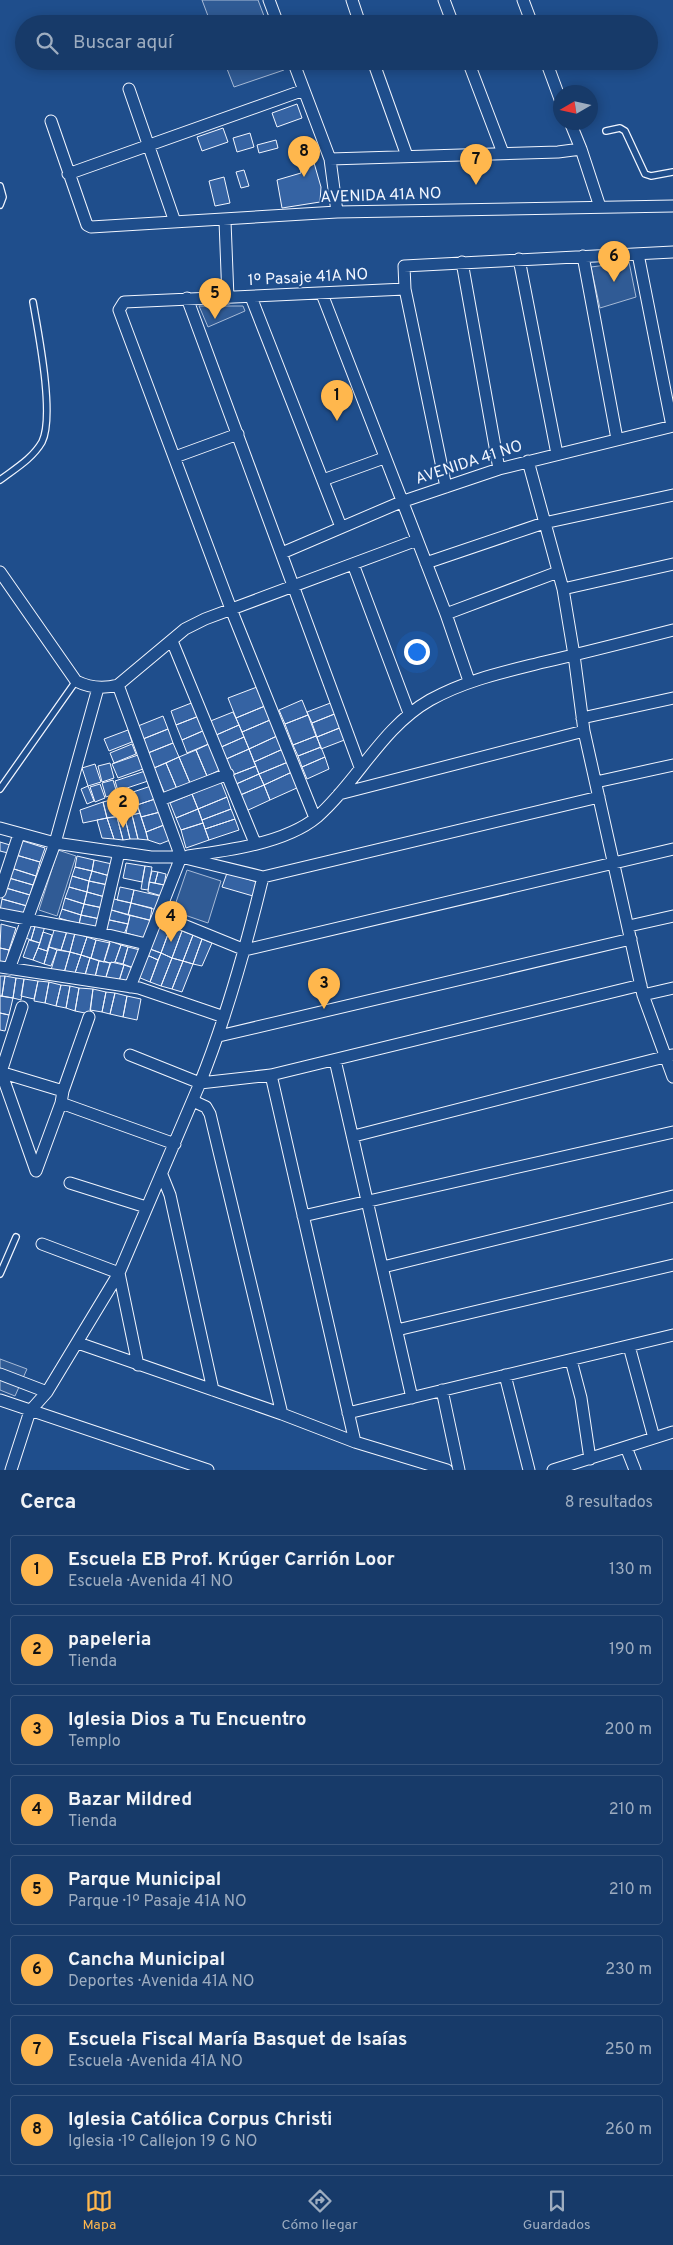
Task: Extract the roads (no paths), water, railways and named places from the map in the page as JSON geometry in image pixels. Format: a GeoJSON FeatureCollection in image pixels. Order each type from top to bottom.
{"type":"FeatureCollection","features":[{"type":"Feature","properties":{"kind":"street"},"geometry":{"type":"LineString","coordinates":[[269,0],[275,15]]}},
{"type":"Feature","properties":{"kind":"street"},"geometry":{"type":"LineString","coordinates":[[352,0],[357,15]]}},
{"type":"Feature","properties":{"kind":"street"},"geometry":{"type":"LineString","coordinates":[[444,0],[450,15]]}},
{"type":"Feature","properties":{"kind":"street"},"geometry":{"type":"LineString","coordinates":[[523,0],[529,15]]}},
{"type":"Feature","properties":{"kind":"street"},"geometry":{"type":"LineString","coordinates":[[296,70],[330,159],[337,212]]}},
{"type":"Feature","properties":{"kind":"street"},"geometry":{"type":"LineString","coordinates":[[376,70],[406,156]]}},
{"type":"Feature","properties":{"kind":"street"},"geometry":{"type":"LineString","coordinates":[[471,70],[503,154]]}},
{"type":"Feature","properties":{"kind":"street"},"geometry":{"type":"LineString","coordinates":[[549,70],[555,85]]}},
{"type":"Feature","properties":{"kind":"street"},"geometry":{"type":"LineString","coordinates":[[129,89],[175,222]]}},
{"type":"Feature","properties":{"kind":"street"},"geometry":{"type":"LineString","coordinates":[[51,121],[68,174],[304,90]]}},
{"type":"Feature","properties":{"kind":"street"},"geometry":{"type":"LineString","coordinates":[[573,130],[600,208]]}},
{"type":"Feature","properties":{"kind":"street"},"geometry":{"type":"LineString","coordinates":[[330,159],[558,152],[581,149]]}},
{"type":"Feature","properties":{"kind":"street","name":"AVENIDA 41A NO"},"geometry":{"type":"LineString","coordinates":[[68,174],[87,225],[91,227],[225,221],[337,212],[673,206]]}},
{"type":"Feature","properties":{"kind":"street"},"geometry":{"type":"LineString","coordinates":[[225,221],[228,298]]}},
{"type":"Feature","properties":{"kind":"street"},"geometry":{"type":"LineString","coordinates":[[446,487],[405,289],[404,266],[673,252]]}},
{"type":"Feature","properties":{"kind":"street"},"geometry":{"type":"LineString","coordinates":[[638,254],[673,426]]}},
{"type":"Feature","properties":{"kind":"street"},"geometry":{"type":"LineString","coordinates":[[582,256],[617,439]]}},
{"type":"Feature","properties":{"kind":"street"},"geometry":{"type":"LineString","coordinates":[[519,260],[557,454]]}},
{"type":"Feature","properties":{"kind":"street"},"geometry":{"type":"LineString","coordinates":[[462,262],[499,469]]}},
{"type":"Feature","properties":{"kind":"street","name":"1º Pasaje 41A NO"},"geometry":{"type":"LineString","coordinates":[[175,457],[119,310],[124,302],[405,289]]}},
{"type":"Feature","properties":{"kind":"street"},"geometry":{"type":"LineString","coordinates":[[322,294],[446,614],[469,681]]}},
{"type":"Feature","properties":{"kind":"street"},"geometry":{"type":"LineString","coordinates":[[251,297],[341,527]]}},
{"type":"Feature","properties":{"kind":"street"},"geometry":{"type":"LineString","coordinates":[[187,298],[295,586],[360,767]]}},
{"type":"Feature","properties":{"kind":"street","name":"AVENIDA 41 NO"},"geometry":{"type":"LineString","coordinates":[[282,553],[401,502],[499,469],[673,426]]}},
{"type":"Feature","properties":{"kind":"street"},"geometry":{"type":"LineString","coordinates":[[238,434],[175,457],[231,609],[316,818]]}},
{"type":"Feature","properties":{"kind":"street"},"geometry":{"type":"LineString","coordinates":[[323,480],[384,458]]}},
{"type":"Feature","properties":{"kind":"street"},"geometry":{"type":"LineString","coordinates":[[528,461],[562,589],[574,655],[584,732],[642,990],[669,1055],[673,1077]]}},
{"type":"Feature","properties":{"kind":"street"},"geometry":{"type":"LineString","coordinates":[[426,563],[544,523],[673,495]]}},
{"type":"Feature","properties":{"kind":"street"},"geometry":{"type":"LineString","coordinates":[[0,572],[76,681],[98,688],[118,685],[185,629],[231,609],[416,540]]}},
{"type":"Feature","properties":{"kind":"street"},"geometry":{"type":"LineString","coordinates":[[353,564],[409,713]]}},
{"type":"Feature","properties":{"kind":"street"},"geometry":{"type":"LineString","coordinates":[[562,589],[673,564]]}},
{"type":"Feature","properties":{"kind":"street"},"geometry":{"type":"LineString","coordinates":[[446,614],[558,572]]}},
{"type":"Feature","properties":{"kind":"street"},"geometry":{"type":"LineString","coordinates":[[0,828],[55,843],[151,858],[181,857],[224,851],[286,834],[316,818],[340,794],[360,767],[409,713],[469,681],[673,630]]}},
{"type":"Feature","properties":{"kind":"street"},"geometry":{"type":"LineString","coordinates":[[172,641],[255,842]]}},
{"type":"Feature","properties":{"kind":"street"},"geometry":{"type":"LineString","coordinates":[[118,685],[181,857],[130,987]]}},
{"type":"Feature","properties":{"kind":"street"},"geometry":{"type":"LineString","coordinates":[[98,688],[55,843],[27,919],[4,968],[130,987],[224,1017]]}},
{"type":"Feature","properties":{"kind":"street"},"geometry":{"type":"LineString","coordinates":[[582,718],[673,698]]}},
{"type":"Feature","properties":{"kind":"street"},"geometry":{"type":"LineString","coordinates":[[340,794],[584,732]]}},
{"type":"Feature","properties":{"kind":"street"},"geometry":{"type":"LineString","coordinates":[[596,782],[673,765]]}},
{"type":"Feature","properties":{"kind":"street"},"geometry":{"type":"LineString","coordinates":[[160,800],[228,774]]}},
{"type":"Feature","properties":{"kind":"street"},"geometry":{"type":"LineString","coordinates":[[181,857],[263,877],[599,797]]}},
{"type":"Feature","properties":{"kind":"street"},"geometry":{"type":"LineString","coordinates":[[0,892],[19,834]]}},
{"type":"Feature","properties":{"kind":"street"},"geometry":{"type":"LineString","coordinates":[[159,915],[245,950],[673,849]]}},
{"type":"Feature","properties":{"kind":"street"},"geometry":{"type":"LineString","coordinates":[[100,933],[119,852]]}},
{"type":"Feature","properties":{"kind":"street"},"geometry":{"type":"LineString","coordinates":[[11,1470],[30,1411],[47,1392],[119,1273],[146,1207],[162,1175],[219,1036],[245,950],[263,877]]}},
{"type":"Feature","properties":{"kind":"street"},"geometry":{"type":"LineString","coordinates":[[0,914],[100,933],[146,944]]}},
{"type":"Feature","properties":{"kind":"street"},"geometry":{"type":"LineString","coordinates":[[628,926],[673,916]]}},
{"type":"Feature","properties":{"kind":"street"},"geometry":{"type":"LineString","coordinates":[[219,1036],[631,939]]}},
{"type":"Feature","properties":{"kind":"street"},"geometry":{"type":"LineString","coordinates":[[130,1055],[200,1083],[271,1075],[642,990],[673,988]]}},
{"type":"Feature","properties":{"kind":"street"},"geometry":{"type":"LineString","coordinates":[[22,1007],[1,1072],[36,1171],[61,1103],[63,1091],[89,1017]]}},
{"type":"Feature","properties":{"kind":"street"},"geometry":{"type":"LineString","coordinates":[[354,1136],[669,1055]]}},
{"type":"Feature","properties":{"kind":"street"},"geometry":{"type":"LineString","coordinates":[[335,1060],[354,1136],[412,1398]]}},
{"type":"Feature","properties":{"kind":"street"},"geometry":{"type":"LineString","coordinates":[[1,1072],[63,1091]]}},
{"type":"Feature","properties":{"kind":"street"},"geometry":{"type":"LineString","coordinates":[[271,1075],[354,1442]]}},
{"type":"Feature","properties":{"kind":"street"},"geometry":{"type":"LineString","coordinates":[[192,1101],[206,1107],[210,1114],[282,1414]]}},
{"type":"Feature","properties":{"kind":"street"},"geometry":{"type":"LineString","coordinates":[[61,1103],[175,1144]]}},
{"type":"Feature","properties":{"kind":"street"},"geometry":{"type":"LineString","coordinates":[[303,1216],[673,1132]]}},
{"type":"Feature","properties":{"kind":"street"},"geometry":{"type":"LineString","coordinates":[[162,1175],[170,1195],[213,1390]]}},
{"type":"Feature","properties":{"kind":"street"},"geometry":{"type":"LineString","coordinates":[[70,1183],[146,1207]]}},
{"type":"Feature","properties":{"kind":"street"},"geometry":{"type":"LineString","coordinates":[[383,1267],[673,1196]]}},
{"type":"Feature","properties":{"kind":"street"},"geometry":{"type":"LineString","coordinates":[[42,1244],[119,1273]]}},
{"type":"Feature","properties":{"kind":"street"},"geometry":{"type":"LineString","coordinates":[[397,1330],[673,1264]]}},
{"type":"Feature","properties":{"kind":"street"},"geometry":{"type":"LineString","coordinates":[[119,1273],[138,1365]]}},
{"type":"Feature","properties":{"kind":"street"},"geometry":{"type":"LineString","coordinates":[[348,1413],[673,1335]]}},
{"type":"Feature","properties":{"kind":"street"},"geometry":{"type":"LineString","coordinates":[[78,1343],[282,1414],[354,1442],[447,1470]]}},
{"type":"Feature","properties":{"kind":"street"},"geometry":{"type":"LineString","coordinates":[[629,1346],[654,1438]]}},
{"type":"Feature","properties":{"kind":"street"},"geometry":{"type":"LineString","coordinates":[[571,1360],[581,1398],[590,1459]]}},
{"type":"Feature","properties":{"kind":"street"},"geometry":{"type":"LineString","coordinates":[[0,1374],[47,1392]]}},
{"type":"Feature","properties":{"kind":"street"},"geometry":{"type":"LineString","coordinates":[[505,1375],[529,1470]]}},
{"type":"Feature","properties":{"kind":"street"},"geometry":{"type":"LineString","coordinates":[[442,1390],[459,1470]]}},
{"type":"Feature","properties":{"kind":"street"},"geometry":{"type":"LineString","coordinates":[[0,1400],[208,1470]]}},
{"type":"Feature","properties":{"kind":"street"},"geometry":{"type":"LineString","coordinates":[[553,1470],[673,1432]]}},
{"type":"Feature","properties":{"kind":"street"},"geometry":{"type":"LineString","coordinates":[[626,1447],[635,1470]]}},
{"type":"Feature","properties":{"kind":"lane"},"geometry":{"type":"LineString","coordinates":[[606,131],[620,128],[625,131],[645,174],[651,176],[673,172]]}},
{"type":"Feature","properties":{"kind":"lane"},"geometry":{"type":"LineString","coordinates":[[0,186],[3,197],[0,205]]}},
{"type":"Feature","properties":{"kind":"lane"},"geometry":{"type":"LineString","coordinates":[[0,480],[30,459],[43,440],[47,406],[42,356],[32,302]]}},
{"type":"Feature","properties":{"kind":"lane"},"geometry":{"type":"LineString","coordinates":[[0,789],[76,681]]}},
{"type":"Feature","properties":{"kind":"lane"},"geometry":{"type":"LineString","coordinates":[[0,1274],[16,1237]]}},
{"type":"Feature","properties":{"kind":"place","name":"Iglesia Católica Corpus Christi"},"geometry":{"type":"Point","coordinates":[304,177]}},
{"type":"Feature","properties":{"kind":"place","name":"Escuela Fiscal María Basquet de Isaías"},"geometry":{"type":"Point","coordinates":[476,185]}},
{"type":"Feature","properties":{"kind":"place","name":"Cancha Municipal"},"geometry":{"type":"Point","coordinates":[614,282]}},
{"type":"Feature","properties":{"kind":"place","name":"Parque Municipal"},"geometry":{"type":"Point","coordinates":[215,319]}},
{"type":"Feature","properties":{"kind":"place","name":"Escuela EB Prof. Krúger Carrión Loor"},"geometry":{"type":"Point","coordinates":[337,421]}},
{"type":"Feature","properties":{"kind":"place","name":"papeleria"},"geometry":{"type":"Point","coordinates":[123,828]}},
{"type":"Feature","properties":{"kind":"place","name":"Bazar Mildred"},"geometry":{"type":"Point","coordinates":[171,942]}},
{"type":"Feature","properties":{"kind":"place","name":"Iglesia Dios a Tu Encuentro"},"geometry":{"type":"Point","coordinates":[324,1009]}}]}
